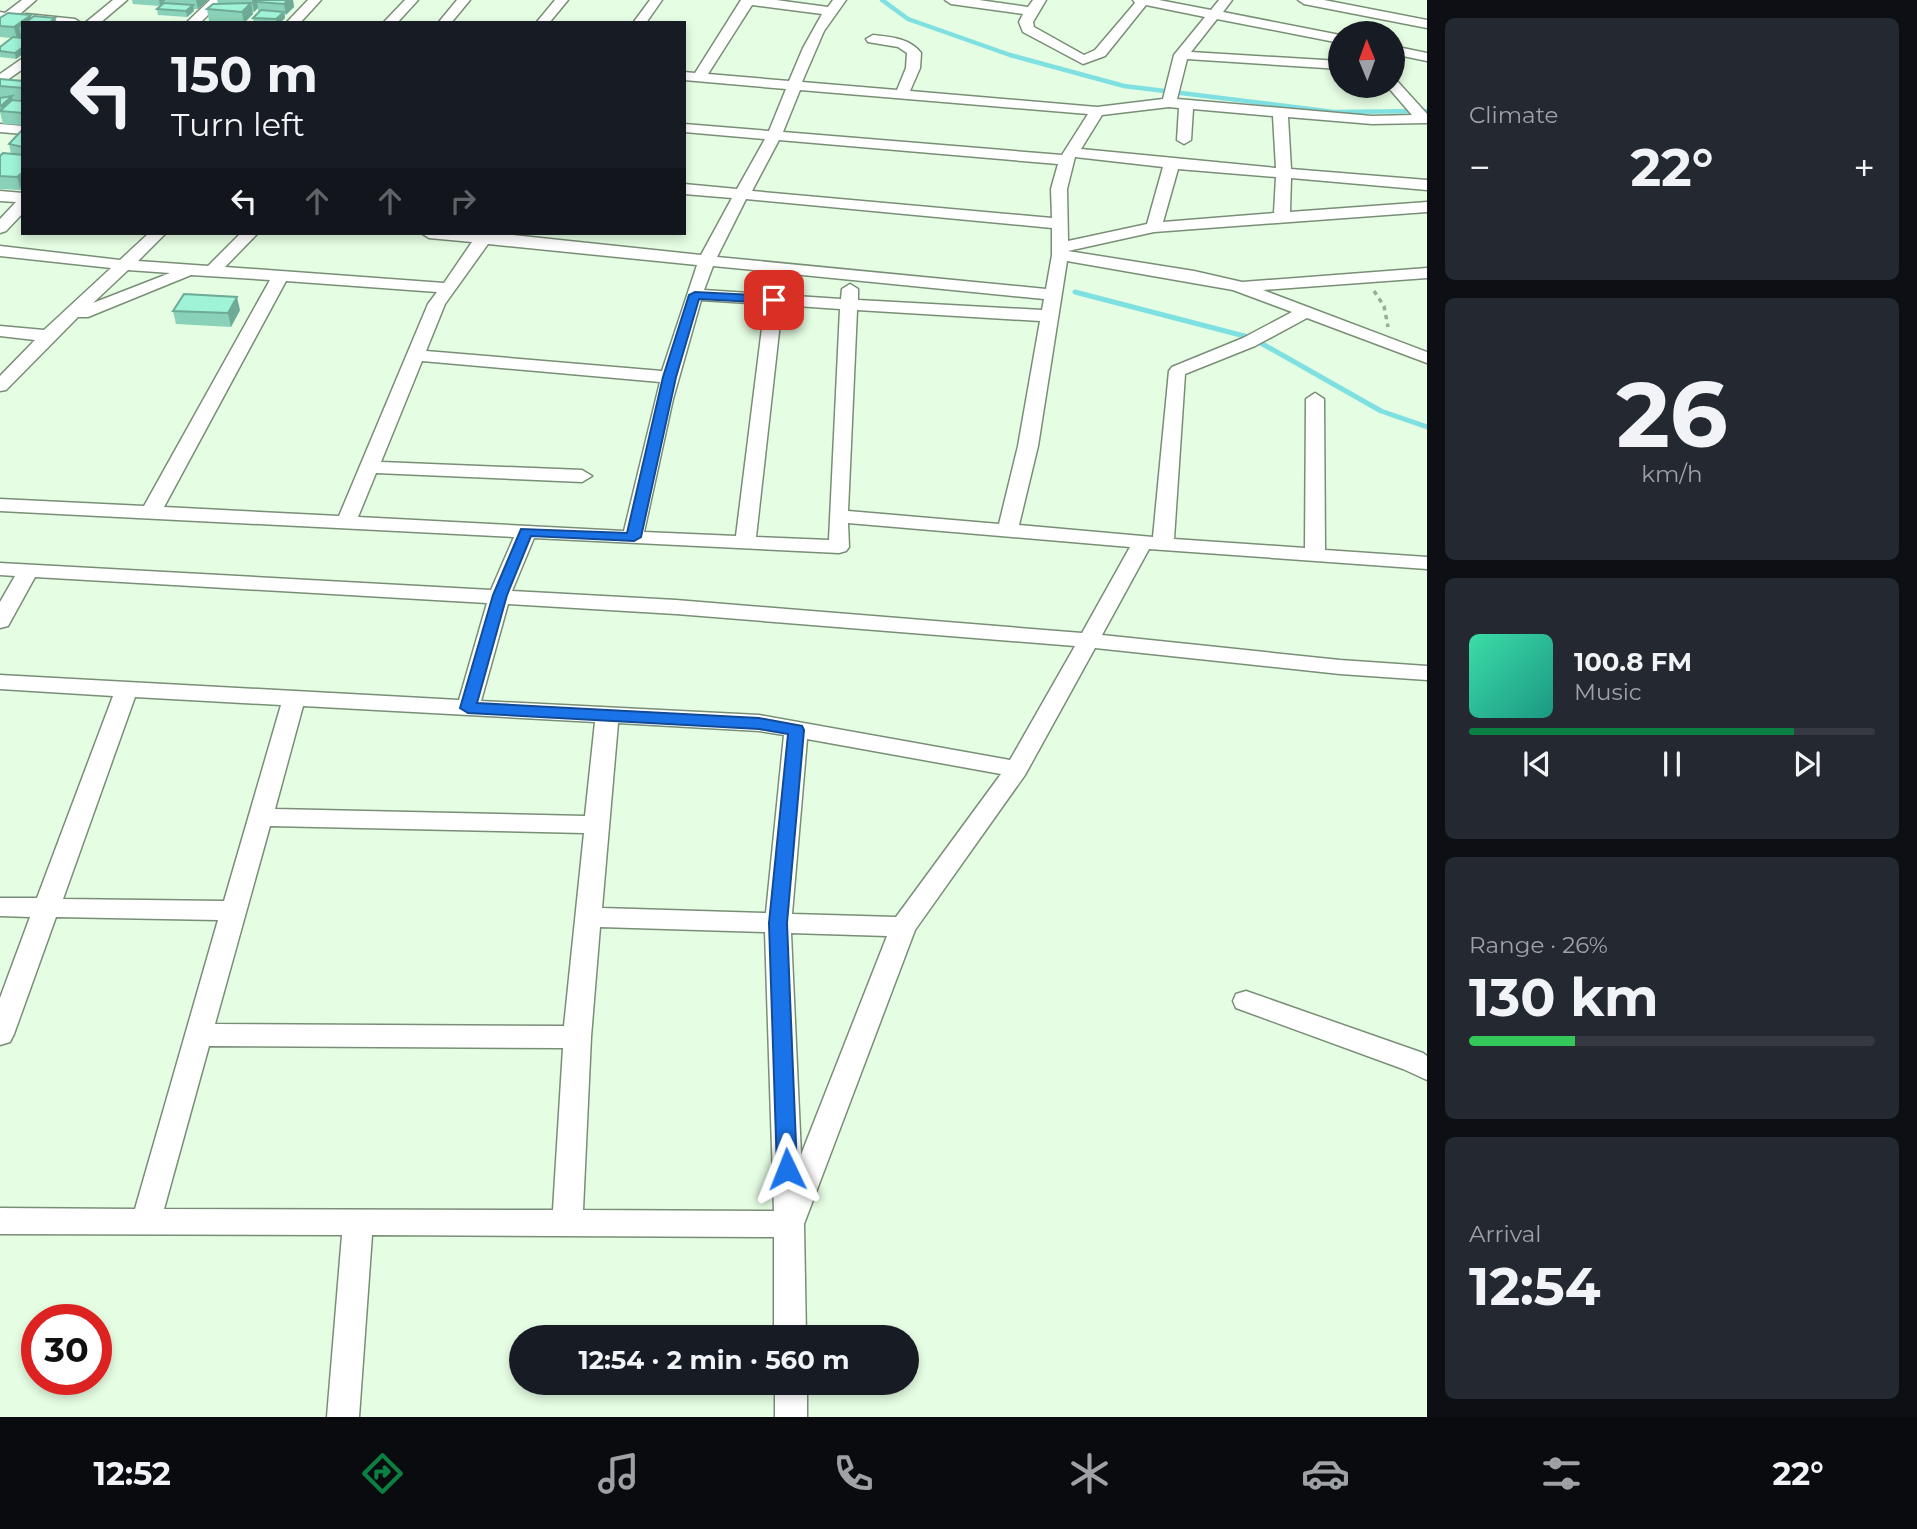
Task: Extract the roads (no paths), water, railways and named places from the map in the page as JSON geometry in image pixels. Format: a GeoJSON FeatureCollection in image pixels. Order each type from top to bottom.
{"type":"FeatureCollection","features":[{"type":"Feature","properties":{"kind":"street"},"geometry":{"type":"LineString","coordinates":[[4,16],[30,0]]}},
{"type":"Feature","properties":{"kind":"street"},"geometry":{"type":"LineString","coordinates":[[94,21],[121,0]]}},
{"type":"Feature","properties":{"kind":"street"},"geometry":{"type":"LineString","coordinates":[[194,21],[218,0]]}},
{"type":"Feature","properties":{"kind":"street"},"geometry":{"type":"LineString","coordinates":[[294,21],[315,0]]}},
{"type":"Feature","properties":{"kind":"street"},"geometry":{"type":"LineString","coordinates":[[391,21],[412,0]]}},
{"type":"Feature","properties":{"kind":"street"},"geometry":{"type":"LineString","coordinates":[[446,21],[464,0]]}},
{"type":"Feature","properties":{"kind":"street"},"geometry":{"type":"LineString","coordinates":[[544,21],[562,0]]}},
{"type":"Feature","properties":{"kind":"street"},"geometry":{"type":"LineString","coordinates":[[640,21],[656,0]]}},
{"type":"Feature","properties":{"kind":"street"},"geometry":{"type":"LineString","coordinates":[[634,537],[670,377],[706,262],[774,136],[793,85],[835,5],[748,0],[692,76]]}},
{"type":"Feature","properties":{"kind":"street"},"geometry":{"type":"LineString","coordinates":[[951,0],[1035,6],[1026,22],[1028,29],[1078,59],[1086,60],[1100,53],[1142,0],[1328,37]]}},
{"type":"Feature","properties":{"kind":"street"},"geometry":{"type":"LineString","coordinates":[[1172,97],[1181,55],[1226,0]]}},
{"type":"Feature","properties":{"kind":"street"},"geometry":{"type":"LineString","coordinates":[[1312,1],[1383,21],[1427,24]]}},
{"type":"Feature","properties":{"kind":"street"},"geometry":{"type":"LineString","coordinates":[[4,16],[55,21]]}},
{"type":"Feature","properties":{"kind":"street"},"geometry":{"type":"LineString","coordinates":[[873,39],[899,42],[914,51],[917,61],[902,94]]}},
{"type":"Feature","properties":{"kind":"street"},"geometry":{"type":"LineString","coordinates":[[1405,52],[1427,57]]}},
{"type":"Feature","properties":{"kind":"street"},"geometry":{"type":"LineString","coordinates":[[1181,55],[1328,64]]}},
{"type":"Feature","properties":{"kind":"street"},"geometry":{"type":"LineString","coordinates":[[0,64],[21,63]]}},
{"type":"Feature","properties":{"kind":"street"},"geometry":{"type":"LineString","coordinates":[[0,81],[21,63]]}},
{"type":"Feature","properties":{"kind":"street"},"geometry":{"type":"LineString","coordinates":[[692,76],[1097,111],[1172,97],[1186,105],[1372,120],[1421,114]]}},
{"type":"Feature","properties":{"kind":"street"},"geometry":{"type":"LineString","coordinates":[[1405,97],[1421,114]]}},
{"type":"Feature","properties":{"kind":"street"},"geometry":{"type":"LineString","coordinates":[[1184,140],[1186,105]]}},
{"type":"Feature","properties":{"kind":"street"},"geometry":{"type":"LineString","coordinates":[[1008,530],[1028,446],[1061,251],[1059,189],[1069,156],[1097,111]]}},
{"type":"Feature","properties":{"kind":"street"},"geometry":{"type":"LineString","coordinates":[[1280,112],[1284,171],[1282,218]]}},
{"type":"Feature","properties":{"kind":"street"},"geometry":{"type":"LineString","coordinates":[[0,128],[21,130]]}},
{"type":"Feature","properties":{"kind":"street"},"geometry":{"type":"LineString","coordinates":[[686,128],[1284,171],[1427,185]]}},
{"type":"Feature","properties":{"kind":"street"},"geometry":{"type":"LineString","coordinates":[[1154,227],[1172,164]]}},
{"type":"Feature","properties":{"kind":"street"},"geometry":{"type":"LineString","coordinates":[[686,189],[1060,224]]}},
{"type":"Feature","properties":{"kind":"street"},"geometry":{"type":"LineString","coordinates":[[0,196],[21,198]]}},
{"type":"Feature","properties":{"kind":"street"},"geometry":{"type":"LineString","coordinates":[[0,228],[21,206]]}},
{"type":"Feature","properties":{"kind":"street"},"geometry":{"type":"LineString","coordinates":[[1061,251],[1154,227],[1427,207]]}},
{"type":"Feature","properties":{"kind":"street"},"geometry":{"type":"LineString","coordinates":[[0,386],[48,336],[156,235]]}},
{"type":"Feature","properties":{"kind":"street"},"geometry":{"type":"LineString","coordinates":[[211,272],[248,235]]}},
{"type":"Feature","properties":{"kind":"street"},"geometry":{"type":"LineString","coordinates":[[466,235],[706,262],[1052,295]]}},
{"type":"Feature","properties":{"kind":"street"},"geometry":{"type":"LineString","coordinates":[[346,523],[437,304],[485,236]]}},
{"type":"Feature","properties":{"kind":"street"},"geometry":{"type":"LineString","coordinates":[[0,251],[193,271],[449,288]]}},
{"type":"Feature","properties":{"kind":"street"},"geometry":{"type":"LineString","coordinates":[[1061,251],[1238,286],[1427,358]]}},
{"type":"Feature","properties":{"kind":"street"},"geometry":{"type":"LineString","coordinates":[[66,320],[193,271]]}},
{"type":"Feature","properties":{"kind":"street"},"geometry":{"type":"LineString","coordinates":[[1238,286],[1427,273]]}},
{"type":"Feature","properties":{"kind":"street"},"geometry":{"type":"LineString","coordinates":[[0,505],[839,547],[847,304],[852,276]]}},
{"type":"Feature","properties":{"kind":"street"},"geometry":{"type":"LineString","coordinates":[[150,514],[280,277]]}},
{"type":"Feature","properties":{"kind":"street"},"geometry":{"type":"LineString","coordinates":[[695,295],[1049,316]]}},
{"type":"Feature","properties":{"kind":"street"},"geometry":{"type":"LineString","coordinates":[[745,542],[774,300]]}},
{"type":"Feature","properties":{"kind":"street"},"geometry":{"type":"LineString","coordinates":[[789,1224],[903,927],[1017,769],[1088,640],[1153,544],[1175,375],[1184,366],[1255,340],[1304,313]]}},
{"type":"Feature","properties":{"kind":"street"},"geometry":{"type":"LineString","coordinates":[[0,331],[48,336]]}},
{"type":"Feature","properties":{"kind":"street"},"geometry":{"type":"LineString","coordinates":[[416,355],[670,377]]}},
{"type":"Feature","properties":{"kind":"street"},"geometry":{"type":"LineString","coordinates":[[1315,399],[1315,555]]}},
{"type":"Feature","properties":{"kind":"street"},"geometry":{"type":"LineString","coordinates":[[369,467],[582,476]]}},
{"type":"Feature","properties":{"kind":"street"},"geometry":{"type":"LineString","coordinates":[[838,516],[1153,544],[1427,563]]}},
{"type":"Feature","properties":{"kind":"street"},"geometry":{"type":"LineString","coordinates":[[468,708],[500,595],[526,532]]}},
{"type":"Feature","properties":{"kind":"street"},"geometry":{"type":"LineString","coordinates":[[0,569],[500,595],[1088,640],[1340,667],[1427,673]]}},
{"type":"Feature","properties":{"kind":"street"},"geometry":{"type":"LineString","coordinates":[[0,621],[28,572]]}},
{"type":"Feature","properties":{"kind":"street"},"geometry":{"type":"LineString","coordinates":[[0,682],[759,723],[1017,769]]}},
{"type":"Feature","properties":{"kind":"street"},"geometry":{"type":"LineString","coordinates":[[0,1034],[127,690]]}},
{"type":"Feature","properties":{"kind":"street"},"geometry":{"type":"LineString","coordinates":[[146,1221],[295,699]]}},
{"type":"Feature","properties":{"kind":"street"},"geometry":{"type":"LineString","coordinates":[[567,1223],[577,1037],[607,716]]}},
{"type":"Feature","properties":{"kind":"street"},"geometry":{"type":"LineString","coordinates":[[790,1325],[778,923],[796,730]]}},
{"type":"Feature","properties":{"kind":"street"},"geometry":{"type":"LineString","coordinates":[[261,817],[596,825]]}},
{"type":"Feature","properties":{"kind":"street"},"geometry":{"type":"LineString","coordinates":[[0,907],[234,911]]}},
{"type":"Feature","properties":{"kind":"street"},"geometry":{"type":"LineString","coordinates":[[588,917],[903,927]]}},
{"type":"Feature","properties":{"kind":"street"},"geometry":{"type":"LineString","coordinates":[[1246,1001],[1413,1061],[1427,1069]]}},
{"type":"Feature","properties":{"kind":"street"},"geometry":{"type":"LineString","coordinates":[[199,1035],[577,1037]]}},
{"type":"Feature","properties":{"kind":"street"},"geometry":{"type":"LineString","coordinates":[[0,1221],[789,1224]]}},
{"type":"Feature","properties":{"kind":"street"},"geometry":{"type":"LineString","coordinates":[[343,1417],[358,1222]]}},
{"type":"Feature","properties":{"kind":"street"},"geometry":{"type":"LineString","coordinates":[[791,1395],[791,1417]]}},
{"type":"Feature","properties":{"kind":"waterway"},"geometry":{"type":"LineString","coordinates":[[882,0],[908,19],[1010,55],[1124,86],[1334,112],[1427,111]]}},
{"type":"Feature","properties":{"kind":"waterway"},"geometry":{"type":"LineString","coordinates":[[1075,292],[1252,338],[1381,411],[1427,427]]}}]}
